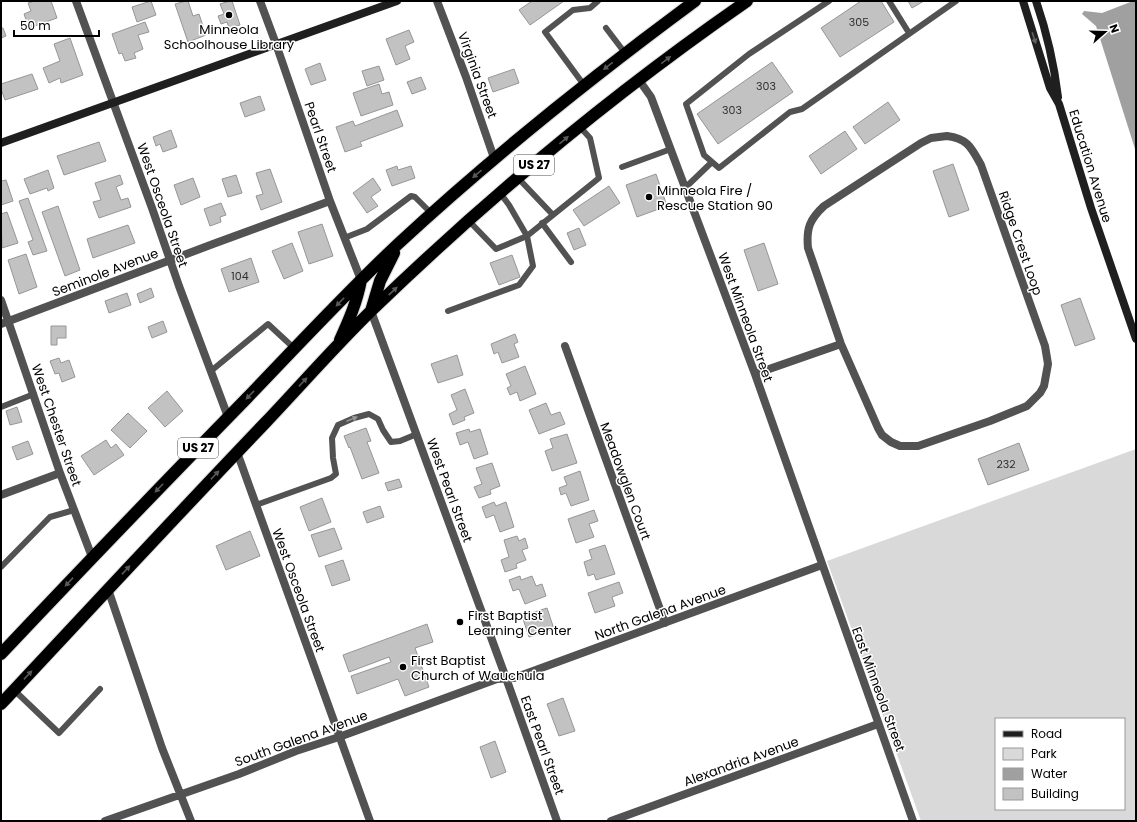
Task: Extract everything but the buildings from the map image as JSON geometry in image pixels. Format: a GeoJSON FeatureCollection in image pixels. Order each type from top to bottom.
{"type":"FeatureCollection","features":[{"type":"Feature","properties":{"kind":"highway","name":"US 27"},"geometry":{"type":"LineString","coordinates":[[1,654],[92,557],[361,280],[398,245],[494,158],[584,85],[695,1]]}},
{"type":"Feature","properties":{"kind":"highway","name":"US 27"},"geometry":{"type":"LineString","coordinates":[[1,704],[371,311],[518,178],[639,80],[747,1]]}},
{"type":"Feature","properties":{"kind":"highway"},"geometry":{"type":"LineString","coordinates":[[371,311],[380,281],[398,245]]}},
{"type":"Feature","properties":{"kind":"highway"},"geometry":{"type":"LineString","coordinates":[[336,348],[354,309],[361,280]]}},
{"type":"Feature","properties":{"kind":"street","name":"West Osceola Street"},"geometry":{"type":"LineString","coordinates":[[76,1],[228,417]]}},
{"type":"Feature","properties":{"kind":"street","name":"Pearl Street"},"geometry":{"type":"LineString","coordinates":[[260,1],[330,201],[361,280]]}},
{"type":"Feature","properties":{"kind":"street"},"geometry":{"type":"LineString","coordinates":[[1,143],[397,1]]}},
{"type":"Feature","properties":{"kind":"street","name":"Virginia Street"},"geometry":{"type":"LineString","coordinates":[[438,1],[494,158]]}},
{"type":"Feature","properties":{"kind":"street","name":"Education Avenue"},"geometry":{"type":"LineString","coordinates":[[1022,1],[1050,88],[1059,104],[1091,208],[1136,339]]}},
{"type":"Feature","properties":{"kind":"street"},"geometry":{"type":"LineString","coordinates":[[1036,1],[1046,30],[1051,52],[1059,104]]}},
{"type":"Feature","properties":{"kind":"street","name":"West Minneola Street"},"geometry":{"type":"LineString","coordinates":[[639,80],[652,97],[686,187],[755,374],[822,566]]}},
{"type":"Feature","properties":{"kind":"street","name":"Ridge Crest Loop"},"geometry":{"type":"LineString","coordinates":[[947,136],[958,138],[966,142],[972,149],[981,165],[1045,346],[1048,364],[1044,386],[1040,393],[1027,406],[990,421],[918,446],[900,446],[891,442],[882,435],[841,344],[808,248],[808,232],[810,223],[816,213],[824,206],[931,138],[947,136]]}},
{"type":"Feature","properties":{"kind":"street","name":"Seminole Avenue"},"geometry":{"type":"LineString","coordinates":[[5,323],[330,201]]}},
{"type":"Feature","properties":{"kind":"street","name":"West Chester Street"},"geometry":{"type":"LineString","coordinates":[[1,300],[5,323],[34,394],[60,473],[92,557]]}},
{"type":"Feature","properties":{"kind":"street","name":"West Pearl Street"},"geometry":{"type":"LineString","coordinates":[[371,311],[506,678]]}},
{"type":"Feature","properties":{"kind":"street"},"geometry":{"type":"LineString","coordinates":[[755,374],[841,344]]}},
{"type":"Feature","properties":{"kind":"street","name":"Meadowglen Court"},"geometry":{"type":"LineString","coordinates":[[565,346],[665,623]]}},
{"type":"Feature","properties":{"kind":"street","name":"West Osceola Street"},"geometry":{"type":"LineString","coordinates":[[237,452],[370,821]]}},
{"type":"Feature","properties":{"kind":"street"},"geometry":{"type":"LineString","coordinates":[[1,495],[60,473]]}},
{"type":"Feature","properties":{"kind":"street","name":"North Galena Avenue"},"geometry":{"type":"LineString","coordinates":[[506,678],[514,678],[822,566]]}},
{"type":"Feature","properties":{"kind":"street","name":"East Minneola Street"},"geometry":{"type":"LineString","coordinates":[[822,566],[913,821]]}},
{"type":"Feature","properties":{"kind":"street"},"geometry":{"type":"LineString","coordinates":[[108,589],[162,748],[191,821]]}},
{"type":"Feature","properties":{"kind":"street","name":"South Galena Avenue"},"geometry":{"type":"LineString","coordinates":[[105,821],[239,774],[296,751],[339,737],[497,679],[506,678]]}},
{"type":"Feature","properties":{"kind":"street","name":"East Pearl Street"},"geometry":{"type":"LineString","coordinates":[[506,678],[557,821]]}},
{"type":"Feature","properties":{"kind":"street","name":"Alexandria Avenue"},"geometry":{"type":"LineString","coordinates":[[611,821],[878,724]]}},
{"type":"Feature","properties":{"kind":"lane"},"geometry":{"type":"LineString","coordinates":[[584,85],[544,32],[573,10],[590,8],[598,1]]}},
{"type":"Feature","properties":{"kind":"lane"},"geometry":{"type":"LineString","coordinates":[[829,1],[749,54],[686,104],[704,155],[719,168],[790,112],[802,109],[956,1]]}},
{"type":"Feature","properties":{"kind":"lane"},"geometry":{"type":"LineString","coordinates":[[889,1],[910,33]]}},
{"type":"Feature","properties":{"kind":"lane"},"geometry":{"type":"LineString","coordinates":[[606,28],[625,53]]}},
{"type":"Feature","properties":{"kind":"lane"},"geometry":{"type":"LineString","coordinates":[[469,221],[496,249],[527,236],[599,178],[590,138],[580,127]]}},
{"type":"Feature","properties":{"kind":"lane"},"geometry":{"type":"LineString","coordinates":[[622,167],[671,149]]}},
{"type":"Feature","properties":{"kind":"lane"},"geometry":{"type":"LineString","coordinates":[[686,187],[712,162]]}},
{"type":"Feature","properties":{"kind":"lane"},"geometry":{"type":"LineString","coordinates":[[518,178],[552,215]]}},
{"type":"Feature","properties":{"kind":"lane"},"geometry":{"type":"LineString","coordinates":[[448,311],[519,285],[533,266],[527,236],[509,205],[500,193]]}},
{"type":"Feature","properties":{"kind":"lane"},"geometry":{"type":"LineString","coordinates":[[344,238],[367,229],[411,196],[415,197],[432,214]]}},
{"type":"Feature","properties":{"kind":"lane"},"geometry":{"type":"LineString","coordinates":[[542,224],[571,262]]}},
{"type":"Feature","properties":{"kind":"lane"},"geometry":{"type":"LineString","coordinates":[[211,371],[268,324],[294,349]]}},
{"type":"Feature","properties":{"kind":"lane"},"geometry":{"type":"LineString","coordinates":[[1,406],[34,394]]}},
{"type":"Feature","properties":{"kind":"lane"},"geometry":{"type":"LineString","coordinates":[[256,505],[331,478],[336,474],[333,458],[332,438],[338,425],[354,418],[369,414],[378,419],[391,442],[400,441],[417,434]]}},
{"type":"Feature","properties":{"kind":"lane"},"geometry":{"type":"LineString","coordinates":[[1,567],[50,517],[74,510]]}},
{"type":"Feature","properties":{"kind":"lane"},"geometry":{"type":"LineString","coordinates":[[14,690],[59,733],[100,689]]}},
{"type":"Feature","properties":{"kind":"green space"},"geometry":{"type":"Polygon","coordinates":[[[1136,449],[1136,821],[921,821],[827,561],[1136,449]]]}},
{"type":"Feature","properties":{"kind":"water"},"geometry":{"type":"Polygon","coordinates":[[[1136,1],[1136,152],[1096,26],[1082,14],[1084,11],[1102,13],[1136,1]]]}},
{"type":"Feature","properties":{"kind":"place","name":"Minneola Schoolhouse Library"},"geometry":{"type":"Point","coordinates":[229,15]}},
{"type":"Feature","properties":{"kind":"place","name":"Minneola Fire / Rescue Station 90"},"geometry":{"type":"Point","coordinates":[649,197]}},
{"type":"Feature","properties":{"kind":"place","name":"First Baptist Learning Center"},"geometry":{"type":"Point","coordinates":[460,622]}},
{"type":"Feature","properties":{"kind":"place","name":"First Baptist Church of Wauchula"},"geometry":{"type":"Point","coordinates":[403,667]}}]}
